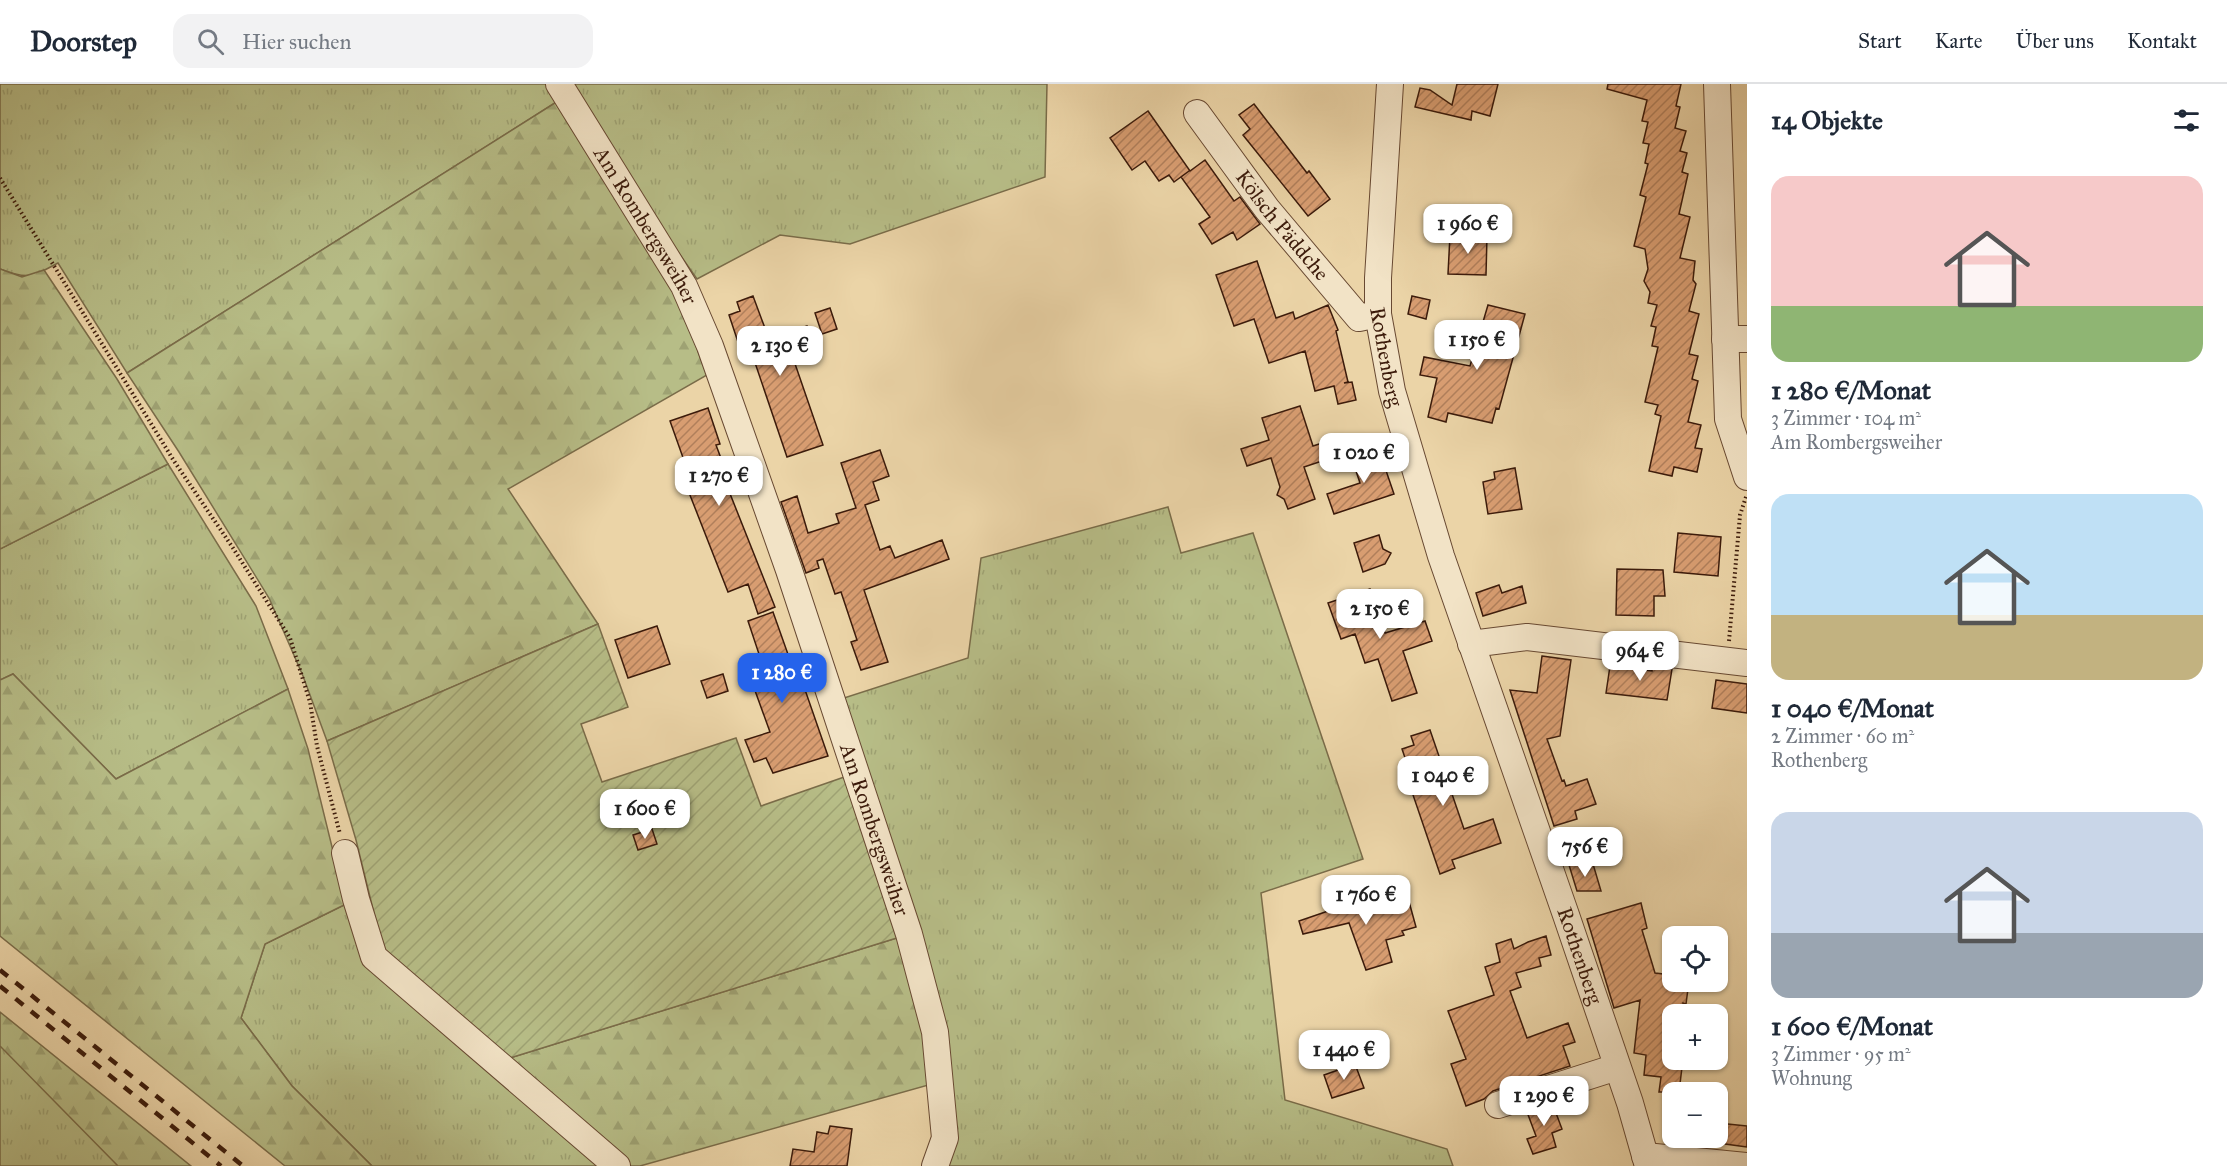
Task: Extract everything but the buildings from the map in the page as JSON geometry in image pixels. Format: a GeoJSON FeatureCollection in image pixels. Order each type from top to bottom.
{"type":"FeatureCollection","features":[{"type":"Feature","properties":{"kind":"street","name":"Am Rombergsweiher"},"geometry":{"type":"LineString","coordinates":[[559,84],[684,286],[710,346],[785,558],[909,934],[935,1032],[945,1138],[935,1166]]}},
{"type":"Feature","properties":{"kind":"street","name":"Rothenberg"},"geometry":{"type":"LineString","coordinates":[[1390,84],[1378,278],[1378,314],[1392,391],[1441,556],[1617,1067],[1647,1161]]}},
{"type":"Feature","properties":{"kind":"street"},"geometry":{"type":"LineString","coordinates":[[1717,84],[1736,339],[1728,419],[1747,477]]}},
{"type":"Feature","properties":{"kind":"street","name":"Kölsch Päddche"},"geometry":{"type":"LineString","coordinates":[[1197,114],[1267,209],[1359,318],[1378,314]]}},
{"type":"Feature","properties":{"kind":"street"},"geometry":{"type":"LineString","coordinates":[[1471,644],[1527,638],[1737,661]]}},
{"type":"Feature","properties":{"kind":"street"},"geometry":{"type":"LineString","coordinates":[[345,853],[374,957],[617,1166]]}},
{"type":"Feature","properties":{"kind":"street"},"geometry":{"type":"LineString","coordinates":[[1498,1105],[1617,1067]]}},
{"type":"Feature","properties":{"kind":"street"},"geometry":{"type":"LineString","coordinates":[[1647,1161],[1747,1166]]}},
{"type":"Feature","properties":{"kind":"path"},"geometry":{"type":"LineString","coordinates":[[0,178],[174,461],[234,548],[290,638],[310,702],[317,746],[345,853]]}},
{"type":"Feature","properties":{"kind":"path"},"geometry":{"type":"LineString","coordinates":[[1737,661],[1740,515],[1747,493]]}},
{"type":"Feature","properties":{"kind":"green space"},"geometry":{"type":"Polygon","coordinates":[[[0,84],[548,84],[558,101],[127,373],[58,263],[36,274],[24,276],[0,269],[0,84]]]}},
{"type":"Feature","properties":{"kind":"green space"},"geometry":{"type":"Polygon","coordinates":[[[567,84],[1047,84],[1045,177],[850,244],[780,235],[697,279],[627,179],[567,84]]]}},
{"type":"Feature","properties":{"kind":"green space"},"geometry":{"type":"Polygon","coordinates":[[[558,101],[674,288],[707,375],[508,489],[598,624],[327,741],[303,676],[269,598],[179,452],[127,373],[558,101]]]}},
{"type":"Feature","properties":{"kind":"green space"},"geometry":{"type":"Polygon","coordinates":[[[0,269],[22,277],[44,270],[117,379],[168,464],[0,549],[0,269]]]}},
{"type":"Feature","properties":{"kind":"green space"},"geometry":{"type":"Polygon","coordinates":[[[168,464],[256,606],[288,689],[116,779],[13,674],[0,680],[0,549],[168,464]]]}},
{"type":"Feature","properties":{"kind":"green space"},"geometry":{"type":"Polygon","coordinates":[[[1168,507],[1181,553],[1253,533],[1363,859],[1261,893],[1285,1100],[1447,1149],[1453,1166],[946,1166],[844,698],[968,658],[981,558],[1168,507]]]}},
{"type":"Feature","properties":{"kind":"green space"},"geometry":{"type":"Polygon","coordinates":[[[598,624],[628,707],[581,724],[602,782],[736,738],[761,806],[850,775],[900,937],[510,1058],[384,954],[356,840],[327,741],[598,624]]]}},
{"type":"Feature","properties":{"kind":"green space"},"geometry":{"type":"Polygon","coordinates":[[[13,674],[116,779],[288,689],[308,749],[346,904],[265,944],[241,1018],[292,1086],[372,1166],[285,1166],[0,936],[0,680],[13,674]]]}},
{"type":"Feature","properties":{"kind":"green space"},"geometry":{"type":"Polygon","coordinates":[[[346,904],[602,1166],[372,1166],[292,1086],[241,1018],[265,944],[346,904]]]}},
{"type":"Feature","properties":{"kind":"green space"},"geometry":{"type":"Polygon","coordinates":[[[900,937],[927,1033],[932,1084],[640,1166],[629,1166],[510,1058],[900,937]]]}},
{"type":"Feature","properties":{"kind":"green space"},"geometry":{"type":"Polygon","coordinates":[[[0,1012],[191,1166],[118,1166],[0,1046],[0,1012]]]}},
{"type":"Feature","properties":{"kind":"green space"},"geometry":{"type":"Polygon","coordinates":[[[0,1018],[181,1166],[0,1166],[0,1018]]]}},
{"type":"Feature","properties":{"kind":"railway"},"geometry":{"type":"LineString","coordinates":[[0,970],[243,1166]]}},
{"type":"Feature","properties":{"kind":"railway"},"geometry":{"type":"LineString","coordinates":[[0,986],[221,1166]]}}]}
